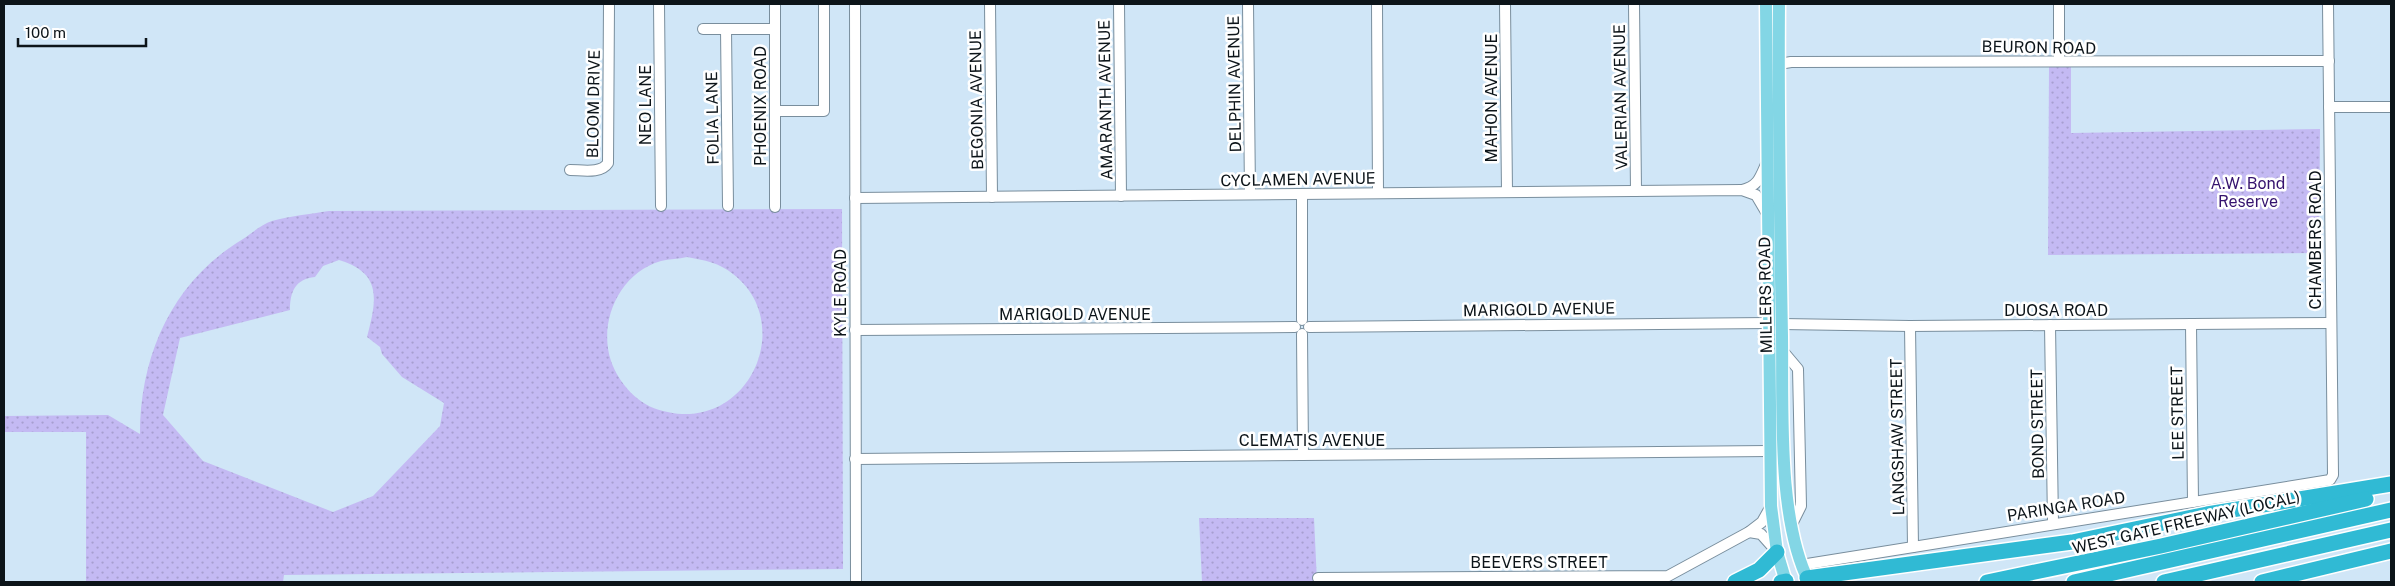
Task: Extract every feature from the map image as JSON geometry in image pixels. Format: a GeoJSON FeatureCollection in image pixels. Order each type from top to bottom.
{"type":"FeatureCollection","features":[{"type":"Feature","properties":{"kind":"highway"},"geometry":{"type":"LineString","coordinates":[[1805,575],[2053,545],[2207,514],[2391,484]]}},
{"type":"Feature","properties":{"kind":"highway","name":"WEST GATE FREEWAY (LOCAL)"},"geometry":{"type":"LineString","coordinates":[[1987,582],[2161,546],[2391,493]]}},
{"type":"Feature","properties":{"kind":"highway"},"geometry":{"type":"LineString","coordinates":[[2074,582],[2391,510]]}},
{"type":"Feature","properties":{"kind":"highway"},"geometry":{"type":"LineString","coordinates":[[2164,582],[2391,530]]}},
{"type":"Feature","properties":{"kind":"highway"},"geometry":{"type":"LineString","coordinates":[[2262,582],[2391,551]]}},
{"type":"Feature","properties":{"kind":"highway"},"geometry":{"type":"LineString","coordinates":[[2303,582],[2391,551]]}},
{"type":"Feature","properties":{"kind":"highway"},"geometry":{"type":"LineString","coordinates":[[1735,582],[1759,570],[1777,552]]}},
{"type":"Feature","properties":{"kind":"main road","name":"MILLERS ROAD"},"geometry":{"type":"LineString","coordinates":[[1766,4],[1769,451],[1771,506],[1777,552],[1784,582]]}},
{"type":"Feature","properties":{"kind":"main road","name":"MILLERS ROAD"},"geometry":{"type":"LineString","coordinates":[[1779,4],[1782,350],[1786,476],[1791,526],[1805,575]]}},
{"type":"Feature","properties":{"kind":"main road"},"geometry":{"type":"LineString","coordinates":[[1768,322],[1782,324]]}},
{"type":"Feature","properties":{"kind":"main road"},"geometry":{"type":"LineString","coordinates":[[1784,582],[1805,575]]}},
{"type":"Feature","properties":{"kind":"street","name":"BLOOM DRIVE"},"geometry":{"type":"LineString","coordinates":[[570,170],[596,170],[603,168],[608,163],[608,4]]}},
{"type":"Feature","properties":{"kind":"street","name":"NEO LANE"},"geometry":{"type":"LineString","coordinates":[[659,4],[661,206]]}},
{"type":"Feature","properties":{"kind":"street","name":"PHOENIX ROAD"},"geometry":{"type":"LineString","coordinates":[[775,4],[775,207]]}},
{"type":"Feature","properties":{"kind":"street"},"geometry":{"type":"LineString","coordinates":[[775,111],[824,111],[824,4]]}},
{"type":"Feature","properties":{"kind":"street","name":"KYLE ROAD"},"geometry":{"type":"LineString","coordinates":[[855,4],[856,582]]}},
{"type":"Feature","properties":{"kind":"street","name":"BEGONIA AVENUE"},"geometry":{"type":"LineString","coordinates":[[990,4],[992,197]]}},
{"type":"Feature","properties":{"kind":"street","name":"AMARANTH AVENUE"},"geometry":{"type":"LineString","coordinates":[[1119,4],[1121,196]]}},
{"type":"Feature","properties":{"kind":"street","name":"DELPHIN AVENUE"},"geometry":{"type":"LineString","coordinates":[[1248,4],[1250,194]]}},
{"type":"Feature","properties":{"kind":"street"},"geometry":{"type":"LineString","coordinates":[[1377,4],[1378,193]]}},
{"type":"Feature","properties":{"kind":"street","name":"MAHON AVENUE"},"geometry":{"type":"LineString","coordinates":[[1505,4],[1506,192]]}},
{"type":"Feature","properties":{"kind":"street","name":"VALERIAN AVENUE"},"geometry":{"type":"LineString","coordinates":[[1634,4],[1636,191]]}},
{"type":"Feature","properties":{"kind":"street"},"geometry":{"type":"LineString","coordinates":[[2059,4],[2059,61]]}},
{"type":"Feature","properties":{"kind":"street","name":"CHAMBERS ROAD"},"geometry":{"type":"LineString","coordinates":[[2328,4],[2333,475]]}},
{"type":"Feature","properties":{"kind":"street","name":"FOLIA LANE"},"geometry":{"type":"LineString","coordinates":[[726,29],[728,206]]}},
{"type":"Feature","properties":{"kind":"street"},"geometry":{"type":"LineString","coordinates":[[703,30],[775,29]]}},
{"type":"Feature","properties":{"kind":"street","name":"BEURON ROAD"},"geometry":{"type":"LineString","coordinates":[[1779,64],[2329,61]]}},
{"type":"Feature","properties":{"kind":"street"},"geometry":{"type":"LineString","coordinates":[[1767,92],[1773,73],[1779,64]]}},
{"type":"Feature","properties":{"kind":"street"},"geometry":{"type":"LineString","coordinates":[[2329,108],[2391,107]]}},
{"type":"Feature","properties":{"kind":"street"},"geometry":{"type":"LineString","coordinates":[[1742,190],[1751,188],[1759,182],[1766,162]]}},
{"type":"Feature","properties":{"kind":"street"},"geometry":{"type":"LineString","coordinates":[[1742,190],[1756,194],[1766,212]]}},
{"type":"Feature","properties":{"kind":"street","name":"CYCLAMEN AVENUE"},"geometry":{"type":"LineString","coordinates":[[855,198],[1742,190]]}},
{"type":"Feature","properties":{"kind":"street"},"geometry":{"type":"LineString","coordinates":[[1302,194],[1303,455]]}},
{"type":"Feature","properties":{"kind":"street","name":"MARIGOLD AVENUE"},"geometry":{"type":"LineString","coordinates":[[855,330],[1768,322]]}},
{"type":"Feature","properties":{"kind":"street","name":"DUOSA ROAD"},"geometry":{"type":"LineString","coordinates":[[1782,324],[1910,326],[2330,323]]}},
{"type":"Feature","properties":{"kind":"street","name":"LEE STREET"},"geometry":{"type":"LineString","coordinates":[[2191,324],[2193,502]]}},
{"type":"Feature","properties":{"kind":"street","name":"BOND STREET"},"geometry":{"type":"LineString","coordinates":[[2050,325],[2053,523]]}},
{"type":"Feature","properties":{"kind":"street","name":"LANGSHAW STREET"},"geometry":{"type":"LineString","coordinates":[[1910,326],[1913,547]]}},
{"type":"Feature","properties":{"kind":"street","name":"CLEMATIS AVENUE"},"geometry":{"type":"LineString","coordinates":[[855,459],[1769,451]]}},
{"type":"Feature","properties":{"kind":"street","name":"PARINGA ROAD"},"geometry":{"type":"LineString","coordinates":[[1805,575],[1865,555],[2053,523],[2326,482],[2333,475]]}},
{"type":"Feature","properties":{"kind":"street","name":"BEEVERS STREET"},"geometry":{"type":"LineString","coordinates":[[1318,578],[1489,580],[1668,576],[1749,532],[1762,522],[1771,506]]}},
{"type":"Feature","properties":{"kind":"street"},"geometry":{"type":"LineString","coordinates":[[1749,532],[1761,534],[1777,552]]}},
{"type":"Feature","properties":{"kind":"green space","name":"A.W. Bond Reserve"},"geometry":{"type":"Polygon","coordinates":[[[2049,66],[2071,67],[2071,133],[2320,129],[2319,253],[2048,255],[2049,66]]]}},
{"type":"Feature","properties":{"kind":"green space"},"geometry":{"type":"Polygon","coordinates":[[[842,209],[843,569],[284,575],[283,582],[86,582],[86,432],[4,432],[4,416],[108,415],[140,434],[146,376],[154,348],[165,322],[197,276],[218,256],[268,222],[329,211],[842,209]],[[687,257],[661,261],[646,267],[634,276],[615,301],[607,331],[611,361],[619,378],[631,393],[654,408],[680,414],[708,411],[729,400],[746,383],[757,362],[762,339],[760,315],[751,293],[733,274],[723,267],[687,257]],[[339,260],[323,266],[315,277],[303,280],[295,287],[291,298],[290,310],[180,338],[163,415],[203,461],[333,512],[373,496],[440,426],[444,403],[402,377],[382,354],[380,347],[367,337],[373,311],[373,289],[363,272],[353,265],[339,260]]]}},
{"type":"Feature","properties":{"kind":"green space"},"geometry":{"type":"Polygon","coordinates":[[[1199,518],[1314,518],[1317,582],[1202,582],[1199,518]]]}}]}
